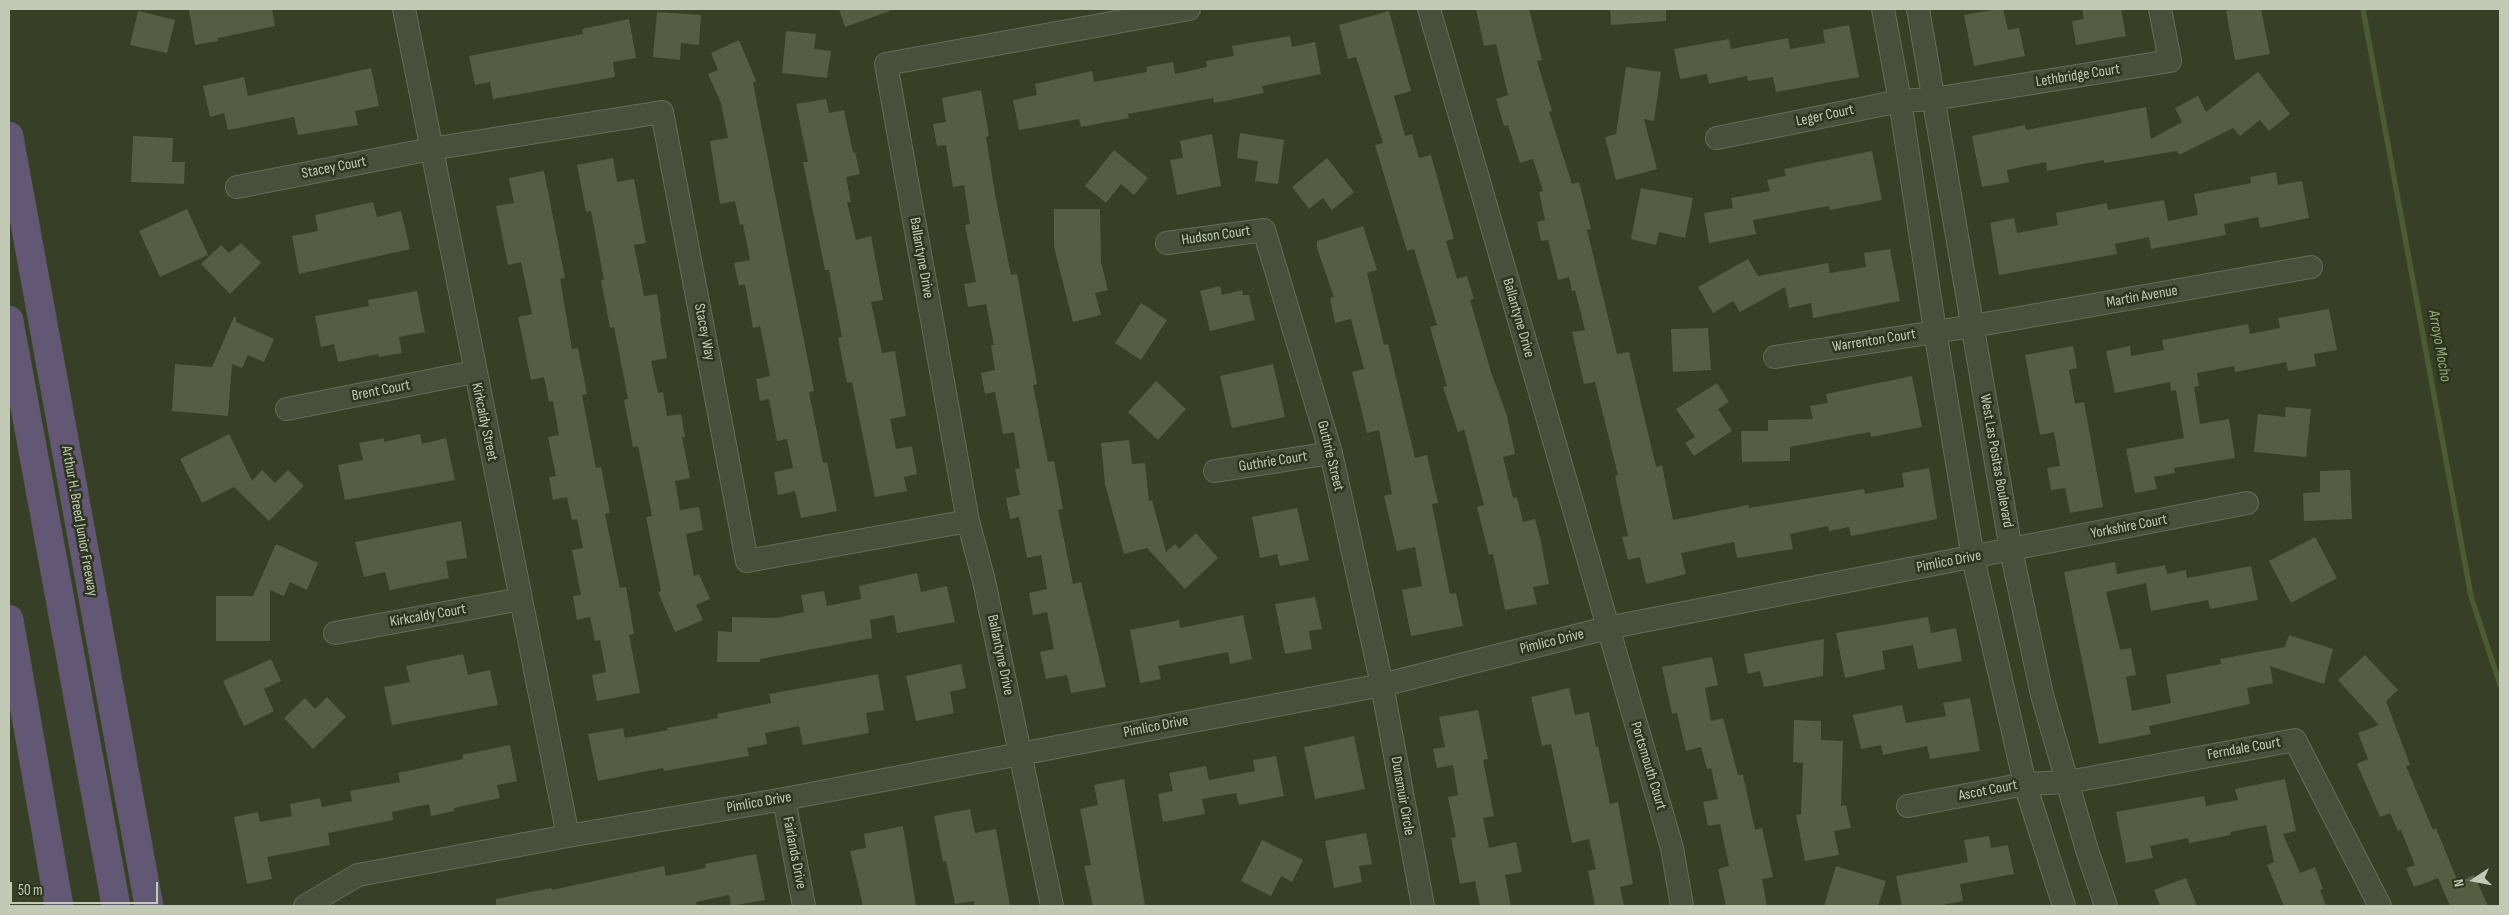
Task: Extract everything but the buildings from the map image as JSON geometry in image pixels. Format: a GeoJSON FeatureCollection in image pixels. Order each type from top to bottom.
{"type":"FeatureCollection","features":[{"type":"Feature","properties":{"kind":"highway","name":"Arthur H. Breed Junior Freeway"},"geometry":{"type":"LineString","coordinates":[[9,136],[149,906]]}},
{"type":"Feature","properties":{"kind":"highway"},"geometry":{"type":"LineString","coordinates":[[9,320],[116,906]]}},
{"type":"Feature","properties":{"kind":"highway"},"geometry":{"type":"LineString","coordinates":[[9,619],[59,906]]}},
{"type":"Feature","properties":{"kind":"street","name":"Kirkcaldy Street"},"geometry":{"type":"LineString","coordinates":[[404,9],[474,372],[568,836]]}},
{"type":"Feature","properties":{"kind":"street","name":"Ballantyne Drive"},"geometry":{"type":"LineString","coordinates":[[1020,752],[984,581],[968,522],[886,64],[1190,9]]}},
{"type":"Feature","properties":{"kind":"street","name":"Ballantyne Drive"},"geometry":{"type":"LineString","coordinates":[[1429,9],[1607,628]]}},
{"type":"Feature","properties":{"kind":"street"},"geometry":{"type":"LineString","coordinates":[[1884,9],[1973,558],[2025,784],[2064,906]]}},
{"type":"Feature","properties":{"kind":"street","name":"West Las Positas Boulevard"},"geometry":{"type":"LineString","coordinates":[[1918,9],[2011,550],[2042,695],[2086,850],[2106,906]]}},
{"type":"Feature","properties":{"kind":"street","name":"Lethbridge Court"},"geometry":{"type":"LineString","coordinates":[[1933,99],[2170,61],[2160,9]]}},
{"type":"Feature","properties":{"kind":"street","name":"Leger Court"},"geometry":{"type":"LineString","coordinates":[[1717,138],[1900,100],[1933,99]]}},
{"type":"Feature","properties":{"kind":"street","name":"Stacey Way"},"geometry":{"type":"LineString","coordinates":[[431,149],[662,112],[747,561],[968,522]]}},
{"type":"Feature","properties":{"kind":"street","name":"Stacey Court"},"geometry":{"type":"LineString","coordinates":[[237,186],[431,149]]}},
{"type":"Feature","properties":{"kind":"street","name":"Hudson Court"},"geometry":{"type":"LineString","coordinates":[[1167,243],[1264,230]]}},
{"type":"Feature","properties":{"kind":"street","name":"Guthrie Street"},"geometry":{"type":"LineString","coordinates":[[1264,230],[1331,453],[1382,685]]}},
{"type":"Feature","properties":{"kind":"street","name":"Martin Avenue"},"geometry":{"type":"LineString","coordinates":[[1973,326],[2311,267]]}},
{"type":"Feature","properties":{"kind":"street","name":"Warrenton Court"},"geometry":{"type":"LineString","coordinates":[[1776,357],[1973,326]]}},
{"type":"Feature","properties":{"kind":"street","name":"Brent Court"},"geometry":{"type":"LineString","coordinates":[[287,409],[474,372]]}},
{"type":"Feature","properties":{"kind":"street","name":"Guthrie Court"},"geometry":{"type":"LineString","coordinates":[[1215,471],[1331,453]]}},
{"type":"Feature","properties":{"kind":"street","name":"Yorkshire Court"},"geometry":{"type":"LineString","coordinates":[[2011,550],[2248,503]]}},
{"type":"Feature","properties":{"kind":"street","name":"Pimlico Drive"},"geometry":{"type":"LineString","coordinates":[[305,906],[358,875],[568,836],[784,799],[1020,752],[1382,685],[1607,628],[2011,550]]}},
{"type":"Feature","properties":{"kind":"street","name":"Kirkcaldy Court"},"geometry":{"type":"LineString","coordinates":[[335,633],[521,599]]}},
{"type":"Feature","properties":{"kind":"street","name":"Portsmouth Court"},"geometry":{"type":"LineString","coordinates":[[1607,628],[1672,848],[1682,906]]}},
{"type":"Feature","properties":{"kind":"street","name":"Dunsmuir Circle"},"geometry":{"type":"LineString","coordinates":[[1382,685],[1423,906]]}},
{"type":"Feature","properties":{"kind":"street","name":"Ferndale Court"},"geometry":{"type":"LineString","coordinates":[[2068,782],[2295,740],[2380,906]]}},
{"type":"Feature","properties":{"kind":"street"},"geometry":{"type":"LineString","coordinates":[[1020,752],[1052,906]]}},
{"type":"Feature","properties":{"kind":"street","name":"Ascot Court"},"geometry":{"type":"LineString","coordinates":[[1908,806],[2025,784],[2068,782]]}},
{"type":"Feature","properties":{"kind":"street","name":"Fairlands Drive"},"geometry":{"type":"LineString","coordinates":[[784,799],[804,906]]}},
{"type":"Feature","properties":{"kind":"waterway","name":"Arroyo Mocho"},"geometry":{"type":"LineString","coordinates":[[2363,9],[2471,596],[2500,685]]}}]}
